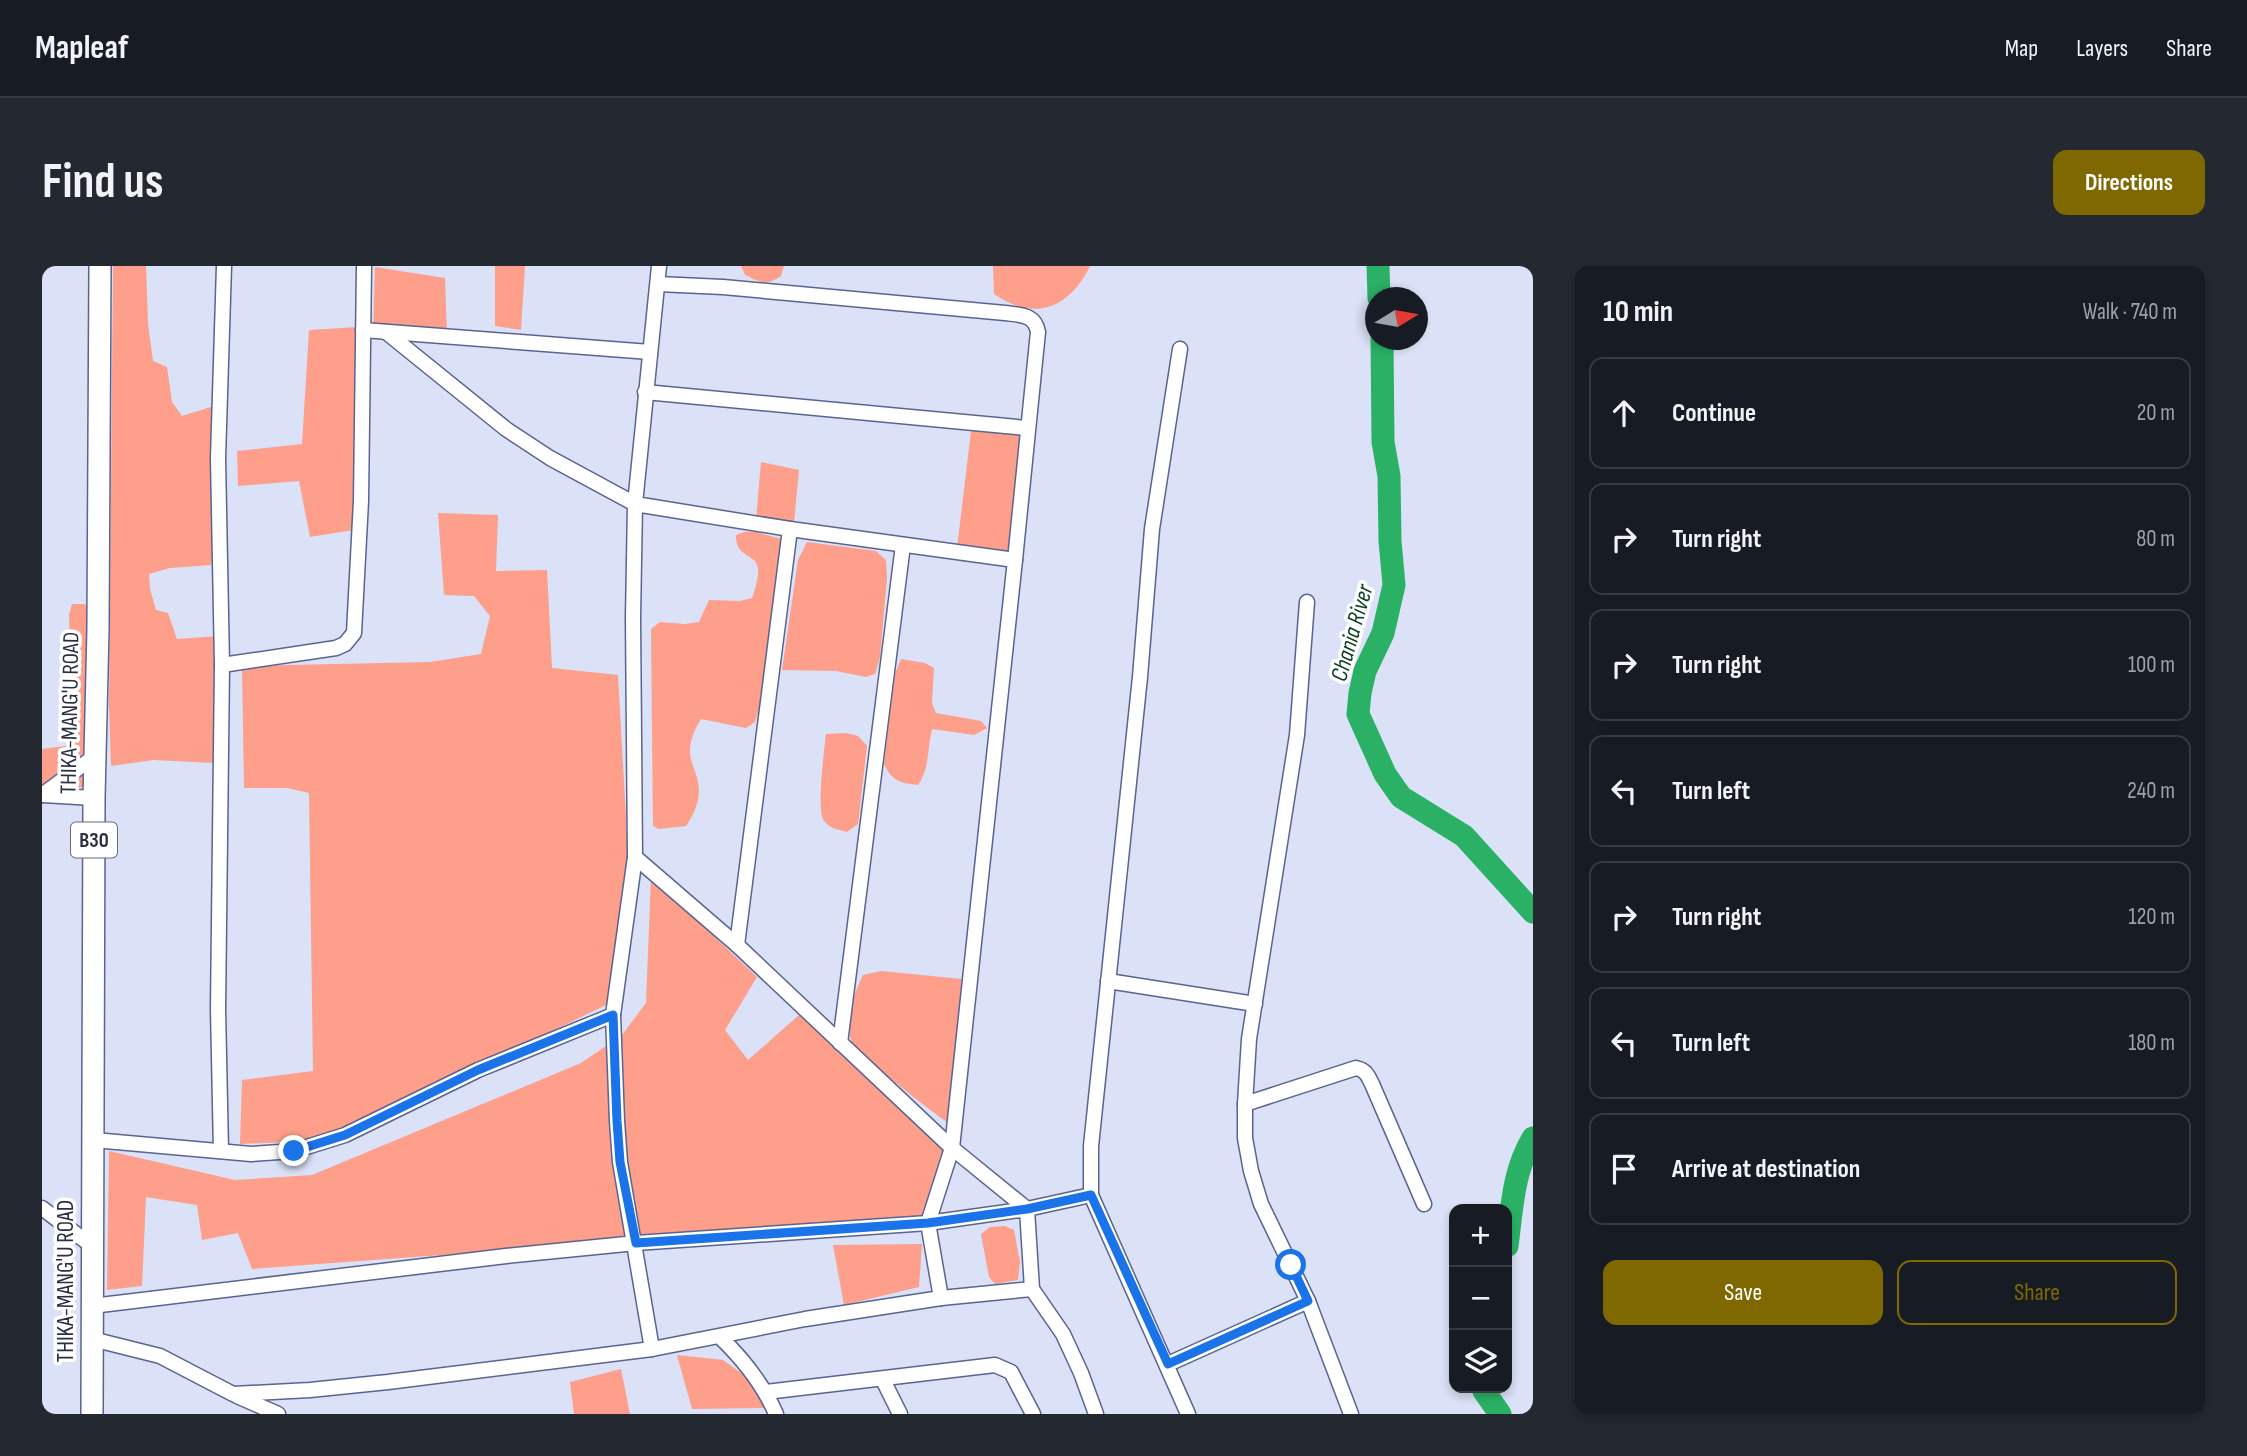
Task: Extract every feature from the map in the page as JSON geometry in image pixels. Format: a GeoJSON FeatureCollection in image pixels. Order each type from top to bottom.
{"type":"FeatureCollection","features":[{"type":"Feature","properties":{"kind":"highway","name":"THIKA-MANG'U ROAD"},"geometry":{"type":"LineString","coordinates":[[92,1414],[94,798],[100,266]]}},
{"type":"Feature","properties":{"kind":"street"},"geometry":{"type":"LineString","coordinates":[[221,1151],[218,1009],[222,665],[218,458],[224,266]]}},
{"type":"Feature","properties":{"kind":"street"},"geometry":{"type":"LineString","coordinates":[[222,665],[336,648],[345,644],[354,634],[361,501],[364,266]]}},
{"type":"Feature","properties":{"kind":"street"},"geometry":{"type":"LineString","coordinates":[[652,1349],[636,1243],[620,1162],[613,1015],[635,857],[635,503],[659,266]]}},
{"type":"Feature","properties":{"kind":"street"},"geometry":{"type":"LineString","coordinates":[[658,284],[723,287],[1027,316],[1037,325],[953,1148],[928,1223],[941,1298]]}},
{"type":"Feature","properties":{"kind":"street"},"geometry":{"type":"LineString","coordinates":[[363,330],[650,352]]}},
{"type":"Feature","properties":{"kind":"street"},"geometry":{"type":"LineString","coordinates":[[386,332],[506,429],[550,458],[635,503],[790,529],[1015,560]]}},
{"type":"Feature","properties":{"kind":"street"},"geometry":{"type":"LineString","coordinates":[[1180,349],[1152,529],[1140,677],[1091,1146],[1091,1195],[1188,1414]]}},
{"type":"Feature","properties":{"kind":"street"},"geometry":{"type":"LineString","coordinates":[[645,392],[1027,428]]}},
{"type":"Feature","properties":{"kind":"street"},"geometry":{"type":"LineString","coordinates":[[737,945],[790,529]]}},
{"type":"Feature","properties":{"kind":"street"},"geometry":{"type":"LineString","coordinates":[[840,1043],[903,545]]}},
{"type":"Feature","properties":{"kind":"street"},"geometry":{"type":"LineString","coordinates":[[1307,602],[1297,735],[1255,1004],[1245,1104],[1245,1138],[1261,1204],[1308,1301],[1351,1414]]}},
{"type":"Feature","properties":{"kind":"street"},"geometry":{"type":"LineString","coordinates":[[42,795],[95,757]]}},
{"type":"Feature","properties":{"kind":"street"},"geometry":{"type":"LineString","coordinates":[[42,795],[94,798]]}},
{"type":"Feature","properties":{"kind":"street"},"geometry":{"type":"LineString","coordinates":[[635,857],[737,945],[953,1148],[1027,1209],[1032,1289],[1063,1334],[1096,1414]]}},
{"type":"Feature","properties":{"kind":"street"},"geometry":{"type":"LineString","coordinates":[[1108,981],[1255,1004]]}},
{"type":"Feature","properties":{"kind":"street"},"geometry":{"type":"LineString","coordinates":[[94,1140],[272,1154],[294,1151],[355,1130],[478,1070],[613,1015]]}},
{"type":"Feature","properties":{"kind":"street"},"geometry":{"type":"LineString","coordinates":[[1245,1104],[1356,1068],[1361,1069],[1366,1072],[1372,1084],[1424,1204]]}},
{"type":"Feature","properties":{"kind":"street"},"geometry":{"type":"LineString","coordinates":[[92,1306],[636,1243],[928,1223],[1027,1209],[1091,1195]]}},
{"type":"Feature","properties":{"kind":"street"},"geometry":{"type":"LineString","coordinates":[[42,1208],[92,1246]]}},
{"type":"Feature","properties":{"kind":"street"},"geometry":{"type":"LineString","coordinates":[[233,1394],[388,1382],[652,1349],[805,1319],[941,1298],[1032,1289]]}},
{"type":"Feature","properties":{"kind":"street"},"geometry":{"type":"LineString","coordinates":[[1168,1364],[1308,1301]]}},
{"type":"Feature","properties":{"kind":"street"},"geometry":{"type":"LineString","coordinates":[[720,1337],[748,1367],[766,1392],[776,1414]]}},
{"type":"Feature","properties":{"kind":"street"},"geometry":{"type":"LineString","coordinates":[[92,1339],[160,1356],[278,1414]]}},
{"type":"Feature","properties":{"kind":"street"},"geometry":{"type":"LineString","coordinates":[[766,1392],[995,1365],[1011,1373],[1033,1414]]}},
{"type":"Feature","properties":{"kind":"street"},"geometry":{"type":"LineString","coordinates":[[883,1380],[900,1414]]}},
{"type":"Feature","properties":{"kind":"shaded area"},"geometry":{"type":"Polygon","coordinates":[[[113,266],[146,266],[148,323],[153,361],[167,367],[172,402],[182,416],[214,406],[215,531],[211,565],[170,568],[149,574],[156,610],[168,613],[177,639],[218,636],[218,753],[214,763],[153,760],[111,766],[109,705],[113,266]]]}},
{"type":"Feature","properties":{"kind":"shaded area"},"geometry":{"type":"Polygon","coordinates":[[[495,266],[525,266],[521,330],[495,326],[495,266]]]}},
{"type":"Feature","properties":{"kind":"shaded area"},"geometry":{"type":"Polygon","coordinates":[[[741,266],[784,266],[781,276],[767,282],[745,275],[741,266]]]}},
{"type":"Feature","properties":{"kind":"shaded area"},"geometry":{"type":"Polygon","coordinates":[[[993,266],[1090,266],[1072,292],[1061,301],[1036,309],[1009,303],[994,294],[993,266]]]}},
{"type":"Feature","properties":{"kind":"shaded area"},"geometry":{"type":"Polygon","coordinates":[[[375,267],[445,278],[447,335],[373,330],[375,267]]]}},
{"type":"Feature","properties":{"kind":"shaded area"},"geometry":{"type":"Polygon","coordinates":[[[358,327],[360,529],[310,537],[299,481],[238,486],[237,451],[302,444],[309,330],[358,327]]]}},
{"type":"Feature","properties":{"kind":"shaded area"},"geometry":{"type":"Polygon","coordinates":[[[971,431],[1022,432],[1011,555],[957,548],[971,431]]]}},
{"type":"Feature","properties":{"kind":"shaded area"},"geometry":{"type":"Polygon","coordinates":[[[761,462],[799,470],[794,523],[756,520],[761,462]]]}},
{"type":"Feature","properties":{"kind":"shaded area"},"geometry":{"type":"Polygon","coordinates":[[[438,513],[498,515],[496,571],[547,570],[552,668],[618,675],[629,871],[612,1002],[466,1073],[312,1141],[240,1144],[242,1080],[313,1071],[309,793],[287,788],[244,788],[242,666],[430,662],[481,654],[490,616],[474,596],[444,595],[438,513]]]}},
{"type":"Feature","properties":{"kind":"shaded area"},"geometry":{"type":"Polygon","coordinates":[[[756,532],[781,539],[760,705],[755,722],[746,728],[701,719],[690,747],[698,785],[695,809],[686,826],[659,829],[653,826],[651,629],[660,622],[699,622],[709,600],[740,601],[752,598],[758,568],[754,560],[739,548],[736,535],[756,532]]]}},
{"type":"Feature","properties":{"kind":"shaded area"},"geometry":{"type":"Polygon","coordinates":[[[807,542],[876,551],[886,560],[887,578],[880,657],[875,674],[866,677],[836,671],[782,670],[798,560],[807,542]]]}},
{"type":"Feature","properties":{"kind":"shaded area"},"geometry":{"type":"Polygon","coordinates":[[[72,604],[84,604],[93,608],[88,786],[42,793],[42,749],[73,745],[69,615],[72,604]]]}},
{"type":"Feature","properties":{"kind":"shaded area"},"geometry":{"type":"Polygon","coordinates":[[[901,659],[925,663],[934,668],[932,703],[936,713],[981,721],[987,728],[974,735],[932,729],[926,765],[918,785],[897,780],[884,764],[894,676],[901,659]]]}},
{"type":"Feature","properties":{"kind":"shaded area"},"geometry":{"type":"Polygon","coordinates":[[[846,733],[858,736],[867,746],[858,824],[847,832],[828,825],[821,812],[821,778],[826,734],[846,733]]]}},
{"type":"Feature","properties":{"kind":"shaded area"},"geometry":{"type":"Polygon","coordinates":[[[651,877],[757,977],[725,1030],[748,1060],[799,1015],[948,1142],[930,1219],[252,1269],[238,1233],[202,1240],[197,1205],[146,1197],[142,1286],[107,1290],[109,1151],[235,1180],[312,1175],[581,1063],[622,1035],[646,1003],[651,877]]]}},
{"type":"Feature","properties":{"kind":"shaded area"},"geometry":{"type":"Polygon","coordinates":[[[881,971],[962,979],[960,1030],[951,1111],[947,1122],[881,1070],[852,1043],[849,1026],[856,990],[863,975],[881,971]]]}},
{"type":"Feature","properties":{"kind":"shaded area"},"geometry":{"type":"Polygon","coordinates":[[[1005,1226],[1014,1230],[1020,1262],[1018,1280],[995,1284],[989,1277],[981,1234],[990,1227],[1005,1226]]]}},
{"type":"Feature","properties":{"kind":"shaded area"},"geometry":{"type":"Polygon","coordinates":[[[922,1244],[919,1287],[844,1305],[833,1245],[922,1244]]]}},
{"type":"Feature","properties":{"kind":"shaded area"},"geometry":{"type":"Polygon","coordinates":[[[677,1355],[723,1360],[755,1383],[772,1408],[692,1409],[677,1355]]]}},
{"type":"Feature","properties":{"kind":"shaded area"},"geometry":{"type":"Polygon","coordinates":[[[621,1369],[630,1414],[574,1414],[570,1382],[621,1369]]]}},
{"type":"Feature","properties":{"kind":"waterway","name":"Chania River"},"geometry":{"type":"LineString","coordinates":[[1378,266],[1379,287]]}},
{"type":"Feature","properties":{"kind":"waterway","name":"Chania River"},"geometry":{"type":"LineString","coordinates":[[1382,350],[1383,442],[1389,476],[1394,585],[1383,633],[1365,671],[1358,714],[1385,774],[1401,797],[1464,836],[1533,912]]}},
{"type":"Feature","properties":{"kind":"waterway","name":"Chania River"},"geometry":{"type":"LineString","coordinates":[[1512,1204],[1521,1163],[1533,1138]]}},
{"type":"Feature","properties":{"kind":"waterway","name":"Chania River"},"geometry":{"type":"LineString","coordinates":[[1485,1393],[1500,1414]]}},
{"type":"Feature","properties":{"kind":"route"},"geometry":{"type":"LineString","coordinates":[[294,1151],[345,1135],[478,1070],[613,1015],[620,1162],[636,1243],[928,1223],[1027,1209],[1091,1195],[1168,1364],[1308,1301],[1291,1265]]}}]}
